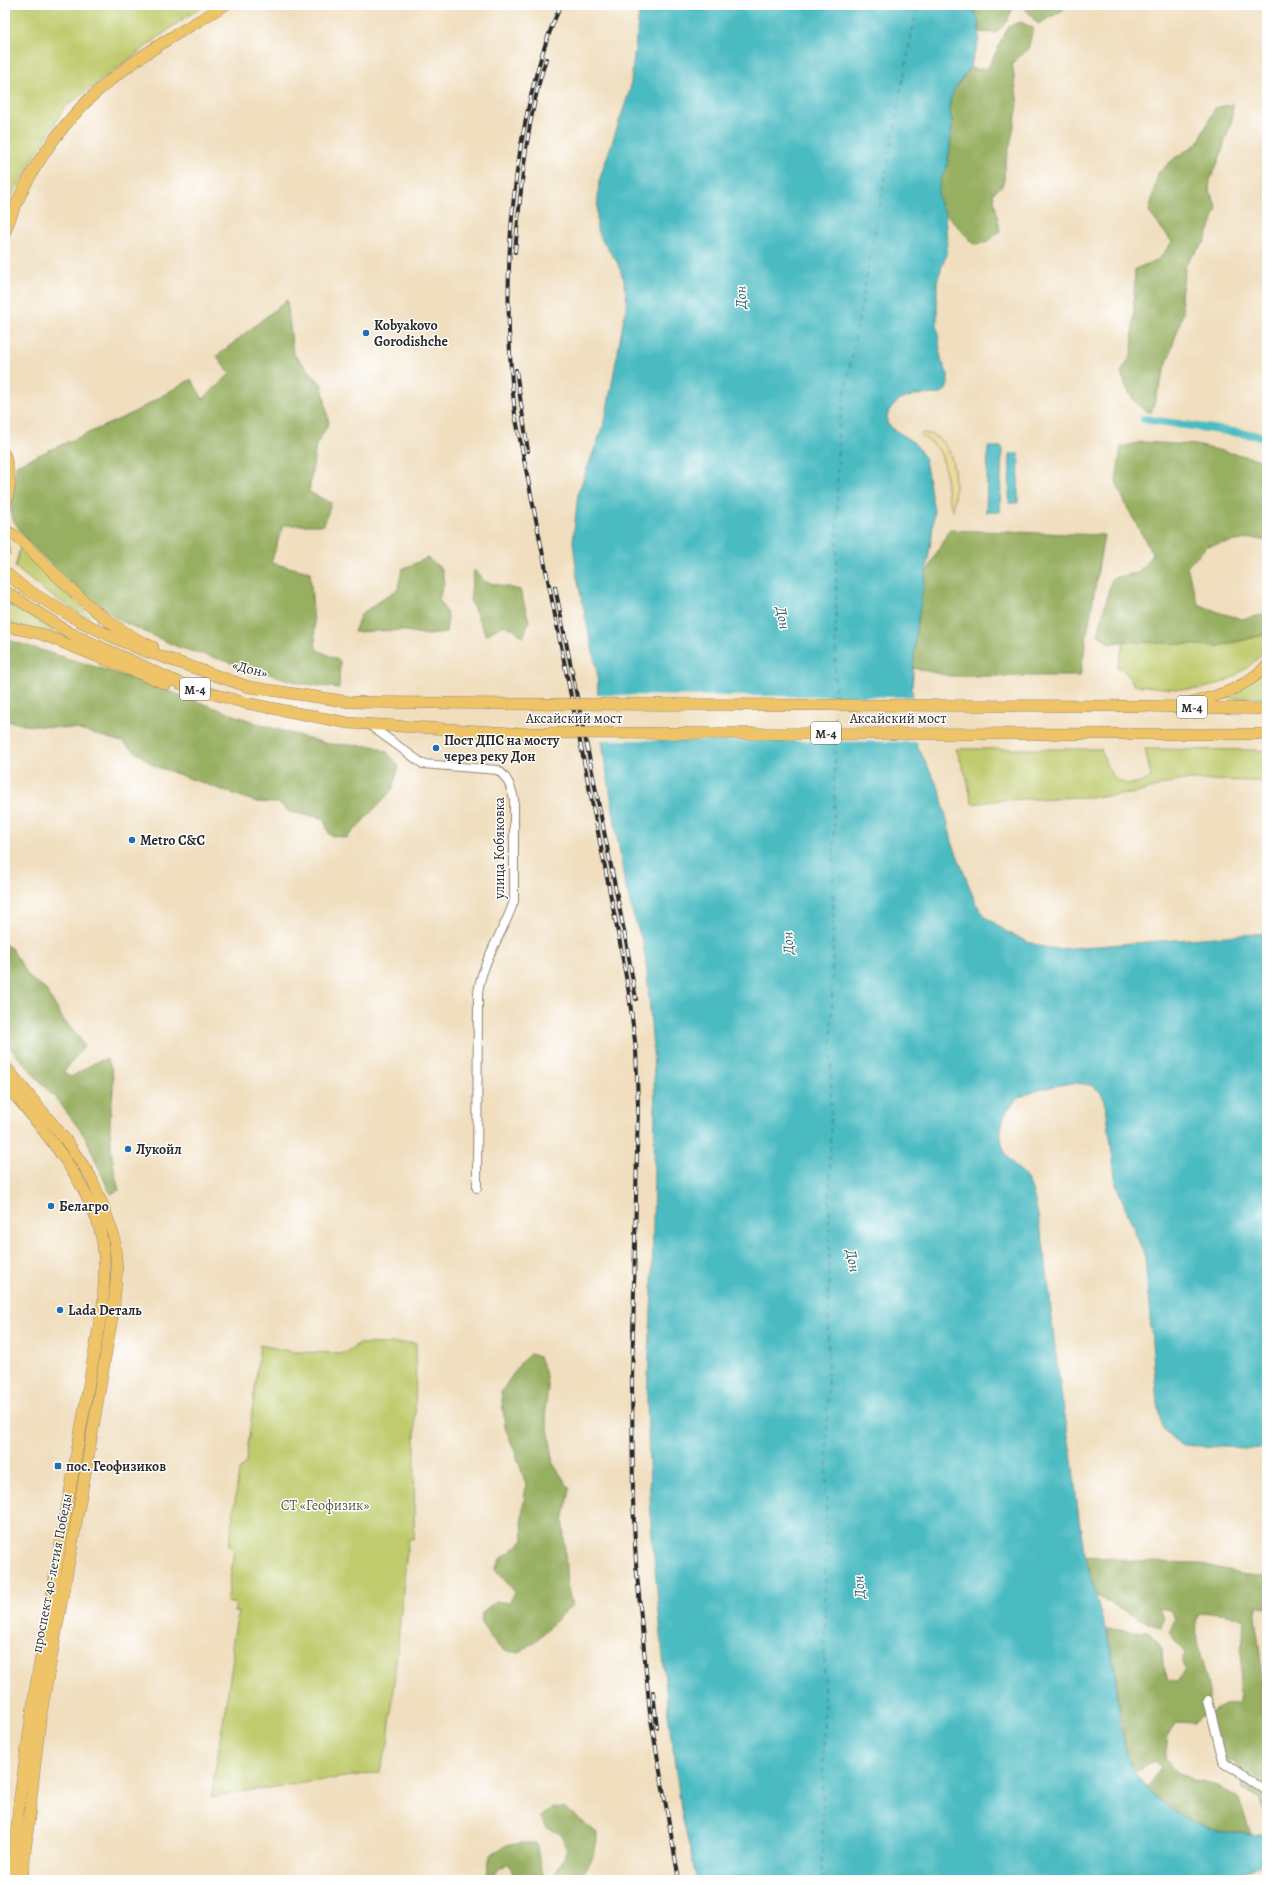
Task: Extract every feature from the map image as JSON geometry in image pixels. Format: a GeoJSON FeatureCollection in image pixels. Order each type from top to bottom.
{"type":"FeatureCollection","features":[{"type":"Feature","properties":{"kind":"main road"},"geometry":{"type":"LineString","coordinates":[[5,232],[21,194],[37,164],[56,137],[83,106],[136,60],[225,5]]}},
{"type":"Feature","properties":{"kind":"main road"},"geometry":{"type":"LineString","coordinates":[[5,455],[8,468],[9,488],[5,509]]}},
{"type":"Feature","properties":{"kind":"main road"},"geometry":{"type":"LineString","coordinates":[[5,486],[8,468]]}},
{"type":"Feature","properties":{"kind":"main road"},"geometry":{"type":"LineString","coordinates":[[5,530],[20,541],[92,609],[119,628],[144,643],[212,674]]}},
{"type":"Feature","properties":{"kind":"main road"},"geometry":{"type":"LineString","coordinates":[[5,542],[5,552]]}},
{"type":"Feature","properties":{"kind":"main road","name":"«Дон»"},"geometry":{"type":"LineString","coordinates":[[5,572],[23,586],[77,620],[140,649],[249,687],[350,702],[513,704]]}},
{"type":"Feature","properties":{"kind":"main road","name":"М-4"},"geometry":{"type":"LineString","coordinates":[[9,594],[70,633],[188,687],[246,703],[348,723],[368,724]]}},
{"type":"Feature","properties":{"kind":"main road"},"geometry":{"type":"LineString","coordinates":[[5,626],[42,634],[172,686],[188,687]]}},
{"type":"Feature","properties":{"kind":"main road"},"geometry":{"type":"LineString","coordinates":[[1176,707],[1231,692],[1257,675],[1267,666]]}},
{"type":"Feature","properties":{"kind":"main road","name":"Аксайский мост"},"geometry":{"type":"LineString","coordinates":[[513,704],[1176,707]]}},
{"type":"Feature","properties":{"kind":"main road","name":"М-4"},"geometry":{"type":"LineString","coordinates":[[1176,707],[1267,709]]}},
{"type":"Feature","properties":{"kind":"main road","name":"Аксайский мост"},"geometry":{"type":"LineString","coordinates":[[368,724],[512,733],[1242,735]]}},
{"type":"Feature","properties":{"kind":"main road","name":"М-4"},"geometry":{"type":"LineString","coordinates":[[1242,735],[1267,734]]}},
{"type":"Feature","properties":{"kind":"main road"},"geometry":{"type":"LineString","coordinates":[[1242,735],[1267,741]]}},
{"type":"Feature","properties":{"kind":"main road","name":"проспект 40-летия Победы"},"geometry":{"type":"LineString","coordinates":[[5,1066],[65,1139],[91,1177],[114,1237],[116,1274],[114,1306],[40,1720],[15,1876]]}},
{"type":"Feature","properties":{"kind":"main road","name":"проспект 40-летия Победы"},"geometry":{"type":"LineString","coordinates":[[5,1084],[55,1146],[79,1183],[92,1211],[102,1239],[105,1274],[100,1318],[36,1684],[19,1803],[15,1876]]}},
{"type":"Feature","properties":{"kind":"main road"},"geometry":{"type":"LineString","coordinates":[[105,1274],[116,1274]]}},
{"type":"Feature","properties":{"kind":"street","name":"улица Кобяковка"},"geometry":{"type":"LineString","coordinates":[[368,724],[424,764],[498,770],[510,783],[514,799],[514,901],[510,913],[486,963],[478,993],[477,1188]]}},
{"type":"Feature","properties":{"kind":"street"},"geometry":{"type":"LineString","coordinates":[[1208,1700],[1223,1761],[1267,1792]]}},
{"type":"Feature","properties":{"kind":"green space"},"geometry":{"type":"Polygon","coordinates":[[[5,5],[205,5],[180,21],[64,108],[5,207],[5,5]]]}},
{"type":"Feature","properties":{"kind":"green space"},"geometry":{"type":"Polygon","coordinates":[[[973,5],[1018,5],[1013,7],[1007,22],[996,33],[980,32],[973,5]]]}},
{"type":"Feature","properties":{"kind":"green space"},"geometry":{"type":"Polygon","coordinates":[[[1022,5],[1068,5],[1060,12],[1038,24],[1022,5]]]}},
{"type":"Feature","properties":{"kind":"green space"},"geometry":{"type":"Polygon","coordinates":[[[1021,22],[1033,28],[1028,50],[1012,63],[1018,105],[1005,164],[1004,180],[1002,186],[993,193],[1000,231],[986,243],[974,244],[945,213],[940,205],[938,194],[941,177],[946,171],[950,148],[952,120],[949,109],[951,98],[954,90],[970,67],[975,70],[988,68],[1009,26],[1021,22]]]}},
{"type":"Feature","properties":{"kind":"green space"},"geometry":{"type":"Polygon","coordinates":[[[1233,104],[1232,119],[1219,160],[1210,180],[1209,190],[1217,207],[1205,242],[1186,263],[1181,296],[1183,313],[1151,413],[1139,405],[1131,396],[1121,372],[1132,354],[1135,269],[1159,259],[1172,242],[1149,212],[1158,173],[1175,158],[1198,143],[1215,108],[1233,104]]]}},
{"type":"Feature","properties":{"kind":"green space"},"geometry":{"type":"Polygon","coordinates":[[[287,300],[293,353],[322,385],[329,423],[316,445],[309,492],[331,503],[324,525],[283,525],[271,563],[310,572],[316,649],[340,661],[339,688],[303,684],[178,647],[117,619],[75,588],[28,542],[11,517],[16,465],[131,414],[191,379],[203,399],[230,374],[217,356],[287,300]]]}},
{"type":"Feature","properties":{"kind":"green space"},"geometry":{"type":"Polygon","coordinates":[[[1141,442],[1196,445],[1267,461],[1267,541],[1253,538],[1207,546],[1187,567],[1198,604],[1242,619],[1267,614],[1267,634],[1219,646],[1125,641],[1110,644],[1098,634],[1112,578],[1137,573],[1153,555],[1126,505],[1116,481],[1121,447],[1141,442]]]}},
{"type":"Feature","properties":{"kind":"green space"},"geometry":{"type":"Polygon","coordinates":[[[949,530],[1104,535],[1080,676],[950,676],[913,668],[916,630],[925,575],[949,530]]]}},
{"type":"Feature","properties":{"kind":"green space"},"geometry":{"type":"Polygon","coordinates":[[[20,548],[90,616],[84,616],[47,593],[15,567],[20,548]]]}},
{"type":"Feature","properties":{"kind":"green space"},"geometry":{"type":"Polygon","coordinates":[[[427,558],[442,569],[444,583],[439,599],[448,616],[446,633],[427,635],[401,630],[354,632],[361,614],[398,589],[402,569],[427,558]]]}},
{"type":"Feature","properties":{"kind":"green space"},"geometry":{"type":"Polygon","coordinates":[[[474,570],[486,582],[520,590],[529,621],[523,638],[514,629],[504,625],[486,635],[470,600],[474,570]]]}},
{"type":"Feature","properties":{"kind":"green space"},"geometry":{"type":"Polygon","coordinates":[[[5,602],[83,644],[83,647],[5,622],[5,602]]]}},
{"type":"Feature","properties":{"kind":"green space"},"geometry":{"type":"Polygon","coordinates":[[[1267,634],[1267,647],[1261,655],[1236,675],[1216,685],[1196,689],[1181,689],[1134,685],[1123,669],[1117,668],[1124,641],[1219,646],[1267,634]]]}},
{"type":"Feature","properties":{"kind":"green space"},"geometry":{"type":"Polygon","coordinates":[[[5,639],[144,682],[259,724],[328,744],[373,746],[387,752],[399,766],[392,790],[347,838],[330,835],[323,818],[290,812],[278,803],[256,802],[155,766],[122,742],[76,729],[25,725],[5,720],[5,639]]]}},
{"type":"Feature","properties":{"kind":"green space"},"geometry":{"type":"Polygon","coordinates":[[[1267,668],[1267,698],[1219,698],[1267,668]]]}},
{"type":"Feature","properties":{"kind":"green space"},"geometry":{"type":"Polygon","coordinates":[[[956,749],[1101,749],[1107,767],[1114,777],[1119,781],[1131,784],[1137,784],[1151,777],[1145,749],[1267,751],[1267,781],[1181,780],[1136,793],[1111,796],[1001,800],[972,804],[967,778],[956,749]]]}},
{"type":"Feature","properties":{"kind":"green space"},"geometry":{"type":"Polygon","coordinates":[[[5,945],[11,948],[30,978],[46,990],[64,1021],[79,1037],[84,1046],[64,1072],[71,1077],[93,1064],[107,1059],[111,1066],[113,1074],[113,1090],[110,1115],[111,1140],[119,1190],[111,1194],[86,1138],[62,1106],[5,1042],[5,945]]]}},
{"type":"Feature","properties":{"kind":"green space","name":"СТ «Геофизик»"},"geometry":{"type":"Polygon","coordinates":[[[416,1343],[414,1538],[408,1540],[388,1743],[380,1772],[233,1793],[211,1798],[233,1659],[232,1646],[238,1612],[234,1612],[236,1604],[227,1602],[234,1550],[229,1546],[239,1471],[246,1462],[260,1345],[293,1352],[347,1353],[358,1344],[416,1343]]]}},
{"type":"Feature","properties":{"kind":"green space"},"geometry":{"type":"Polygon","coordinates":[[[530,1354],[539,1357],[545,1371],[548,1390],[545,1409],[554,1465],[570,1489],[563,1521],[567,1584],[572,1605],[541,1636],[520,1653],[502,1650],[491,1639],[481,1621],[482,1613],[495,1601],[509,1603],[515,1592],[495,1569],[501,1559],[523,1541],[522,1516],[526,1485],[505,1427],[501,1392],[522,1361],[530,1354]]]}},
{"type":"Feature","properties":{"kind":"green space"},"geometry":{"type":"Polygon","coordinates":[[[1085,1556],[1146,1562],[1199,1563],[1241,1574],[1267,1577],[1267,1608],[1258,1605],[1255,1615],[1261,1663],[1261,1710],[1267,1740],[1267,1824],[1261,1799],[1241,1788],[1243,1774],[1234,1762],[1223,1761],[1206,1730],[1211,1713],[1225,1705],[1239,1704],[1244,1620],[1222,1613],[1211,1612],[1199,1614],[1197,1624],[1198,1644],[1209,1695],[1206,1714],[1194,1723],[1176,1722],[1168,1737],[1165,1758],[1175,1771],[1196,1781],[1218,1786],[1239,1800],[1251,1834],[1208,1829],[1191,1822],[1168,1806],[1146,1789],[1161,1767],[1155,1761],[1134,1771],[1126,1752],[1114,1662],[1106,1629],[1149,1632],[1162,1648],[1163,1664],[1168,1680],[1177,1681],[1185,1670],[1182,1662],[1185,1652],[1169,1633],[1175,1619],[1170,1610],[1159,1608],[1163,1619],[1161,1627],[1150,1624],[1095,1595],[1085,1556]]]}},
{"type":"Feature","properties":{"kind":"green space"},"geometry":{"type":"Polygon","coordinates":[[[553,1807],[565,1808],[597,1833],[596,1846],[592,1858],[586,1870],[578,1880],[549,1880],[555,1875],[567,1851],[561,1834],[545,1827],[540,1817],[553,1807]]]}},
{"type":"Feature","properties":{"kind":"green space"},"geometry":{"type":"Polygon","coordinates":[[[521,1843],[536,1843],[544,1880],[503,1880],[514,1875],[509,1863],[499,1869],[489,1880],[486,1880],[490,1855],[505,1846],[521,1843]]]}},
{"type":"Feature","properties":{"kind":"sand"},"geometry":{"type":"Polygon","coordinates":[[[923,433],[935,436],[943,443],[949,452],[953,463],[955,487],[953,510],[948,495],[942,456],[936,447],[920,435],[923,433]]]}},
{"type":"Feature","properties":{"kind":"water","name":"Дон"},"geometry":{"type":"Polygon","coordinates":[[[640,5],[973,5],[979,24],[979,40],[970,67],[954,90],[951,98],[949,109],[952,120],[950,148],[946,171],[941,177],[938,194],[940,205],[945,213],[947,252],[937,281],[937,324],[941,359],[948,375],[948,384],[946,390],[940,394],[915,395],[899,400],[889,411],[887,417],[887,423],[914,443],[920,450],[925,460],[934,511],[932,535],[916,630],[912,689],[913,717],[917,745],[940,791],[952,842],[976,904],[987,918],[1007,932],[1028,942],[1043,947],[1057,949],[1267,933],[1267,1449],[1182,1445],[1175,1441],[1166,1432],[1161,1422],[1157,1403],[1145,1257],[1116,1184],[1106,1105],[1100,1092],[1090,1085],[1074,1083],[1056,1086],[1025,1095],[1019,1098],[1005,1114],[1001,1128],[1001,1135],[1002,1145],[1009,1159],[1023,1174],[1031,1187],[1040,1225],[1054,1339],[1083,1545],[1113,1660],[1121,1727],[1129,1759],[1136,1774],[1151,1793],[1194,1823],[1217,1831],[1267,1836],[1267,1866],[1261,1866],[1217,1880],[697,1880],[682,1816],[668,1713],[651,1524],[647,1399],[652,1288],[655,1106],[653,1049],[646,960],[643,943],[625,885],[599,718],[597,671],[577,577],[573,541],[578,493],[605,421],[627,302],[624,280],[617,262],[603,242],[597,230],[597,216],[599,181],[630,90],[640,5]]]}},
{"type":"Feature","properties":{"kind":"water"},"geometry":{"type":"Polygon","coordinates":[[[988,447],[1002,447],[1000,512],[986,512],[988,447]]]}},
{"type":"Feature","properties":{"kind":"water"},"geometry":{"type":"Polygon","coordinates":[[[1010,454],[1019,454],[1018,503],[1009,503],[1010,454]]]}},
{"type":"Feature","properties":{"kind":"pier"},"geometry":{"type":"Polygon","coordinates":[[[596,695],[914,697],[919,742],[600,740],[596,695]]]}},
{"type":"Feature","properties":{"kind":"waterway"},"geometry":{"type":"LineString","coordinates":[[1144,419],[1267,437]]}},
{"type":"Feature","properties":{"kind":"ferry route"},"geometry":{"type":"LineString","coordinates":[[835,699],[838,431],[917,5]]}},
{"type":"Feature","properties":{"kind":"ferry route"},"geometry":{"type":"LineString","coordinates":[[835,710],[835,729]]}},
{"type":"Feature","properties":{"kind":"ferry route"},"geometry":{"type":"LineString","coordinates":[[822,1880],[835,738]]}},
{"type":"Feature","properties":{"kind":"railway"},"geometry":{"type":"LineString","coordinates":[[561,5],[547,39],[536,74],[521,145],[516,179],[512,212],[509,280],[512,380],[515,414],[620,943],[629,994],[636,1049],[638,1105],[632,1381],[633,1500],[636,1563],[650,1714],[679,1880]]}},
{"type":"Feature","properties":{"kind":"railway"},"geometry":{"type":"LineString","coordinates":[[515,252],[522,179],[529,130],[539,82],[546,59]]}},
{"type":"Feature","properties":{"kind":"railway"},"geometry":{"type":"LineString","coordinates":[[516,370],[528,451]]}},
{"type":"Feature","properties":{"kind":"railway"},"geometry":{"type":"LineString","coordinates":[[555,587],[626,941],[636,999]]}},
{"type":"Feature","properties":{"kind":"railway"},"geometry":{"type":"LineString","coordinates":[[653,1692],[657,1727]]}},
{"type":"Feature","properties":{"kind":"place","name":"Kobyakovo Gorodishche"},"geometry":{"type":"Point","coordinates":[366,333]}},
{"type":"Feature","properties":{"kind":"place","name":"Пост ДПС на мосту через реку Дон"},"geometry":{"type":"Point","coordinates":[436,748]}},
{"type":"Feature","properties":{"kind":"place","name":"Metro C&C"},"geometry":{"type":"Point","coordinates":[132,840]}},
{"type":"Feature","properties":{"kind":"place","name":"Лукойл"},"geometry":{"type":"Point","coordinates":[128,1149]}},
{"type":"Feature","properties":{"kind":"place","name":"Белагро"},"geometry":{"type":"Point","coordinates":[51,1206]}},
{"type":"Feature","properties":{"kind":"place","name":"Lada Dеталь"},"geometry":{"type":"Point","coordinates":[60,1310]}},
{"type":"Feature","properties":{"kind":"place","name":"пос. Геофизиков"},"geometry":{"type":"Point","coordinates":[58,1466]}}]}
